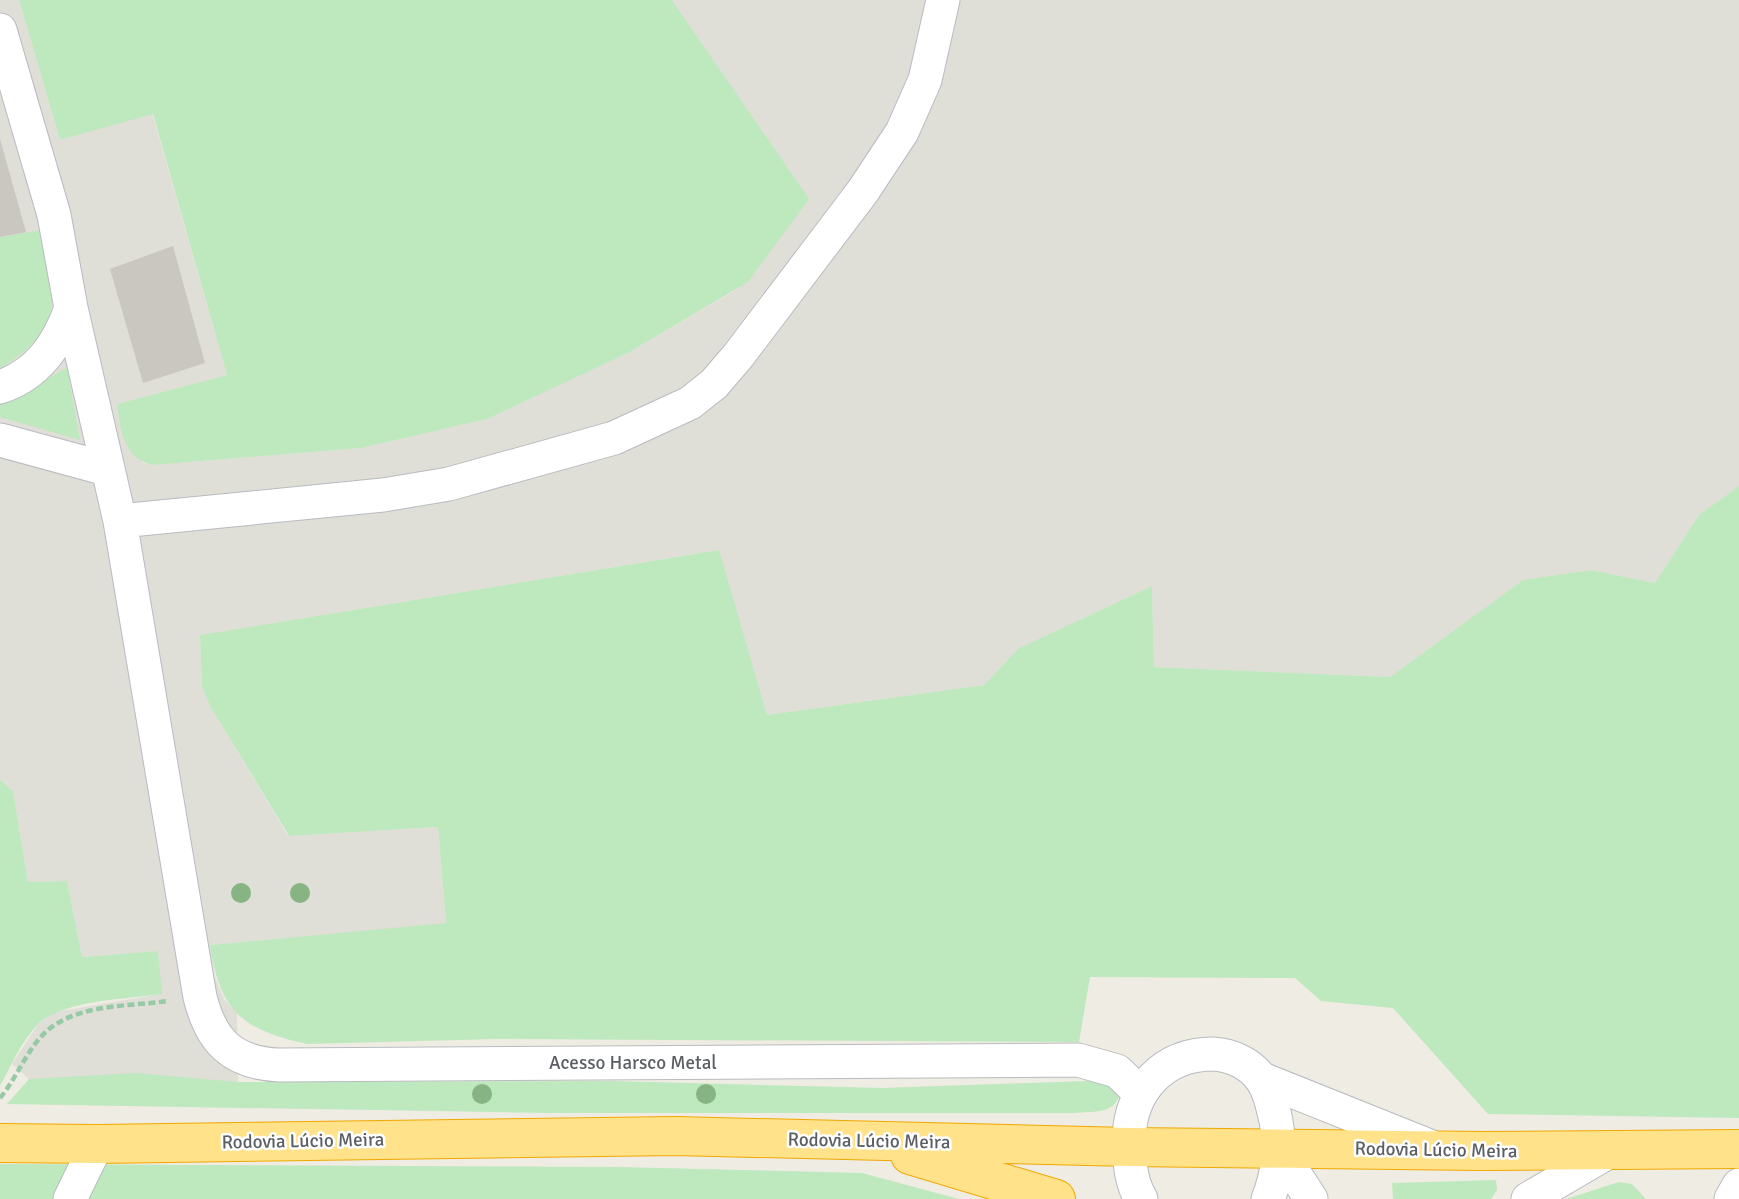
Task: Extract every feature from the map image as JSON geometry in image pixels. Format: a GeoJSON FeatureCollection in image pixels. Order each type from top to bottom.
{"type":"FeatureCollection","features":[{"type":"Feature","properties":{"kind":"highway","name":"Rodovia Lúcio Meira"},"geometry":{"type":"LineString","coordinates":[[0,1143],[676,1136],[1129,1147],[1440,1151],[1739,1149]]}},
{"type":"Feature","properties":{"kind":"highway"},"geometry":{"type":"LineString","coordinates":[[864,1141],[1056,1199]]}},
{"type":"Feature","properties":{"kind":"street"},"geometry":{"type":"LineString","coordinates":[[120,521],[383,495],[449,484],[614,438],[691,403],[714,384],[738,356],[863,191],[902,132],[925,80],[943,0]]}},
{"type":"Feature","properties":{"kind":"street","name":"Acesso Harsco Metal"},"geometry":{"type":"LineString","coordinates":[[0,30],[54,215],[71,308],[120,521],[200,997],[209,1025],[225,1046],[240,1058],[262,1064],[877,1064],[1078,1060],[1117,1071],[1127,1077],[1140,1093]]}},
{"type":"Feature","properties":{"kind":"street"},"geometry":{"type":"LineString","coordinates":[[0,387],[24,376],[48,355],[64,329],[71,308]]}},
{"type":"Feature","properties":{"kind":"street"},"geometry":{"type":"LineString","coordinates":[[0,440],[107,469]]}},
{"type":"Feature","properties":{"kind":"street"},"geometry":{"type":"LineString","coordinates":[[1141,1199],[1130,1168],[1133,1110],[1140,1093],[1165,1065],[1182,1057],[1202,1054],[1236,1058],[1262,1079],[1440,1151]]}},
{"type":"Feature","properties":{"kind":"street"},"geometry":{"type":"LineString","coordinates":[[1262,1079],[1273,1108],[1279,1148],[1268,1199]]}},
{"type":"Feature","properties":{"kind":"street"},"geometry":{"type":"LineString","coordinates":[[70,1199],[97,1144]]}},
{"type":"Feature","properties":{"kind":"street"},"geometry":{"type":"LineString","coordinates":[[1279,1148],[1311,1199]]}},
{"type":"Feature","properties":{"kind":"street"},"geometry":{"type":"LineString","coordinates":[[1528,1199],[1611,1151]]}},
{"type":"Feature","properties":{"kind":"street"},"geometry":{"type":"LineString","coordinates":[[1731,1199],[1739,1185]]}},
{"type":"Feature","properties":{"kind":"path"},"geometry":{"type":"LineString","coordinates":[[0,1098],[37,1041],[66,1017],[200,997]]}},
{"type":"Feature","properties":{"kind":"shaded area"},"geometry":{"type":"Polygon","coordinates":[[[0,0],[19,0],[60,140],[152,113],[227,375],[117,404],[143,463],[153,465],[361,448],[487,419],[628,353],[739,288],[808,199],[672,0],[1739,0],[1739,486],[1699,515],[1655,583],[1591,570],[1523,580],[1390,677],[1154,667],[1152,586],[1019,648],[984,685],[767,715],[718,550],[200,635],[202,687],[210,706],[288,836],[438,827],[446,924],[210,945],[215,977],[224,999],[237,1013],[238,1082],[29,1079],[12,1064],[38,1024],[55,1012],[161,994],[158,951],[82,957],[67,881],[28,882],[13,791],[0,780],[0,0]]]}},
{"type":"Feature","properties":{"kind":"green space"},"geometry":{"type":"Polygon","coordinates":[[[19,0],[672,0],[809,199],[748,282],[628,353],[487,419],[361,448],[153,465],[129,450],[122,433],[117,404],[227,375],[153,114],[60,140],[19,0]]]}},
{"type":"Feature","properties":{"kind":"green space"},"geometry":{"type":"Polygon","coordinates":[[[42,230],[50,274],[51,309],[37,339],[0,368],[0,237],[42,230]]]}},
{"type":"Feature","properties":{"kind":"green space"},"geometry":{"type":"Polygon","coordinates":[[[67,368],[80,440],[0,417],[0,404],[67,368]]]}},
{"type":"Feature","properties":{"kind":"green space"},"geometry":{"type":"Polygon","coordinates":[[[1739,486],[1739,1118],[1488,1114],[1393,1008],[1321,1001],[1295,978],[1090,977],[1079,1042],[495,1039],[307,1044],[266,1032],[250,1024],[228,1002],[214,968],[210,945],[446,923],[438,827],[289,836],[210,706],[202,687],[200,635],[719,550],[767,715],[984,685],[1019,648],[1152,586],[1154,667],[1390,677],[1523,580],[1591,570],[1655,583],[1699,515],[1739,486]]]}},
{"type":"Feature","properties":{"kind":"green space"},"geometry":{"type":"Polygon","coordinates":[[[0,780],[13,791],[28,882],[67,881],[82,957],[158,951],[162,994],[96,1002],[62,1010],[48,1017],[37,1025],[26,1039],[0,1086],[0,780]]]}},
{"type":"Feature","properties":{"kind":"green space"},"geometry":{"type":"Polygon","coordinates":[[[136,1073],[238,1082],[612,1081],[882,1088],[1087,1081],[1110,1086],[1119,1097],[1116,1103],[1106,1109],[1075,1113],[549,1113],[7,1104],[29,1079],[136,1073]]]}},
{"type":"Feature","properties":{"kind":"green space"},"geometry":{"type":"Polygon","coordinates":[[[0,1164],[619,1167],[862,1173],[959,1199],[0,1199],[0,1164]]]}},
{"type":"Feature","properties":{"kind":"green space"},"geometry":{"type":"Polygon","coordinates":[[[1496,1180],[1497,1190],[1491,1199],[1393,1199],[1392,1183],[1496,1180]]]}},
{"type":"Feature","properties":{"kind":"green space"},"geometry":{"type":"Polygon","coordinates":[[[1619,1182],[1632,1184],[1646,1199],[1566,1199],[1619,1182]]]}},
{"type":"Feature","properties":{"kind":"building"},"geometry":{"type":"Polygon","coordinates":[[[0,139],[26,232],[0,237],[0,139]]]}},
{"type":"Feature","properties":{"kind":"building"},"geometry":{"type":"Polygon","coordinates":[[[173,246],[205,363],[143,383],[110,269],[173,246]]]}}]}
